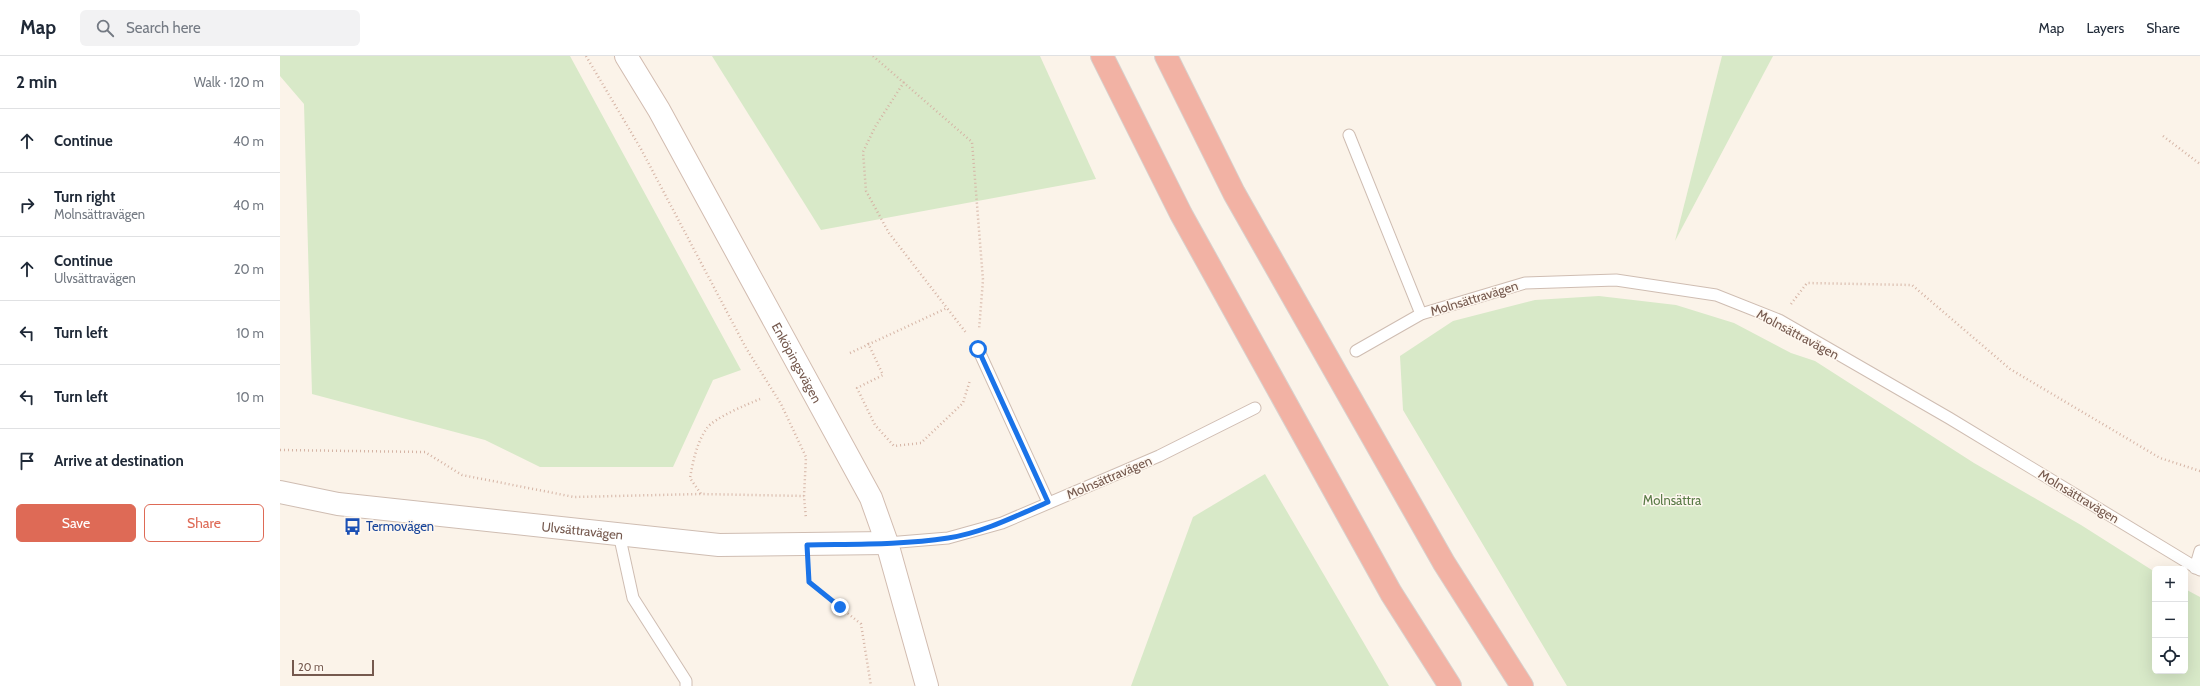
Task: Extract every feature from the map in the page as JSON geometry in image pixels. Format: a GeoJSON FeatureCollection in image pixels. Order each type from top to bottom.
{"type":"FeatureCollection","features":[{"type":"Feature","properties":{"kind":"highway"},"geometry":{"type":"LineString","coordinates":[[1102,56],[1188,228],[1391,593],[1450,686]]}},
{"type":"Feature","properties":{"kind":"highway"},"geometry":{"type":"LineString","coordinates":[[1166,56],[1234,193],[1444,563],[1522,686]]}},
{"type":"Feature","properties":{"kind":"street","name":"Enköpingsvägen"},"geometry":{"type":"LineString","coordinates":[[626,56],[659,110],[871,498],[887,543],[927,686]]}},
{"type":"Feature","properties":{"kind":"street","name":"Ulvsättravägen"},"geometry":{"type":"LineString","coordinates":[[280,492],[338,504],[719,545],[887,543]]}},
{"type":"Feature","properties":{"kind":"lane"},"geometry":{"type":"LineString","coordinates":[[1349,135],[1421,314]]}},
{"type":"Feature","properties":{"kind":"lane","name":"Molnsättravägen"},"geometry":{"type":"LineString","coordinates":[[1356,351],[1421,314],[1525,283],[1616,280],[1716,295],[1779,320],[1949,418],[2197,569]]}},
{"type":"Feature","properties":{"kind":"lane"},"geometry":{"type":"LineString","coordinates":[[978,349],[1048,502]]}},
{"type":"Feature","properties":{"kind":"lane","name":"Molnsättravägen"},"geometry":{"type":"LineString","coordinates":[[887,543],[948,538],[1002,523],[1048,502],[1099,483],[1152,459],[1255,408]]}},
{"type":"Feature","properties":{"kind":"lane"},"geometry":{"type":"LineString","coordinates":[[619,534],[633,598],[686,681],[686,686]]}},
{"type":"Feature","properties":{"kind":"lane"},"geometry":{"type":"LineString","coordinates":[[2197,569],[2200,551]]}},
{"type":"Feature","properties":{"kind":"path"},"geometry":{"type":"LineString","coordinates":[[586,56],[641,149],[746,348],[781,404],[806,457],[804,496],[809,582],[861,624],[871,686]]}},
{"type":"Feature","properties":{"kind":"path"},"geometry":{"type":"LineString","coordinates":[[868,343],[883,375],[857,388],[875,425],[894,446],[921,443],[963,403],[978,349],[983,280],[972,142],[873,56]]}},
{"type":"Feature","properties":{"kind":"path"},"geometry":{"type":"LineString","coordinates":[[904,82],[875,127],[863,152],[866,191],[889,233],[978,349]]}},
{"type":"Feature","properties":{"kind":"path"},"geometry":{"type":"LineString","coordinates":[[2163,136],[2200,164]]}},
{"type":"Feature","properties":{"kind":"path"},"geometry":{"type":"LineString","coordinates":[[1779,320],[1807,283],[1912,285],[2010,369],[2160,458],[2200,470]]}},
{"type":"Feature","properties":{"kind":"path"},"geometry":{"type":"LineString","coordinates":[[850,353],[868,343],[947,308]]}},
{"type":"Feature","properties":{"kind":"path"},"geometry":{"type":"LineString","coordinates":[[701,494],[690,478],[695,453],[708,426],[738,409],[760,399]]}},
{"type":"Feature","properties":{"kind":"path"},"geometry":{"type":"LineString","coordinates":[[280,450],[425,452],[462,475],[574,497],[701,494],[804,496]]}},
{"type":"Feature","properties":{"kind":"green space"},"geometry":{"type":"Polygon","coordinates":[[[280,56],[570,56],[741,370],[713,380],[673,467],[540,467],[485,440],[312,394],[304,104],[280,76],[280,56]]]}},
{"type":"Feature","properties":{"kind":"green space"},"geometry":{"type":"Polygon","coordinates":[[[712,56],[1040,56],[1096,179],[821,230],[712,56]]]}},
{"type":"Feature","properties":{"kind":"green space"},"geometry":{"type":"Polygon","coordinates":[[[1722,56],[1773,56],[1675,241],[1722,56]]]}},
{"type":"Feature","properties":{"kind":"green space","name":"Molnsättra"},"geometry":{"type":"Polygon","coordinates":[[[1599,296],[1676,305],[1734,323],[1791,353],[1815,361],[1974,463],[2081,525],[2152,570],[2152,674],[2188,674],[2188,591],[2200,597],[2200,686],[1567,686],[1403,410],[1400,356],[1453,321],[1535,300],[1599,296]]]}},
{"type":"Feature","properties":{"kind":"green space"},"geometry":{"type":"Polygon","coordinates":[[[1265,474],[1389,686],[1131,686],[1193,517],[1265,474]]]}},
{"type":"Feature","properties":{"kind":"place","name":"Termovägen"},"geometry":{"type":"Point","coordinates":[353,526]}},
{"type":"Feature","properties":{"kind":"route"},"geometry":{"type":"LineString","coordinates":[[840,607],[809,582],[807,545],[887,543],[948,538],[1002,523],[1048,502],[978,349]]}}]}
